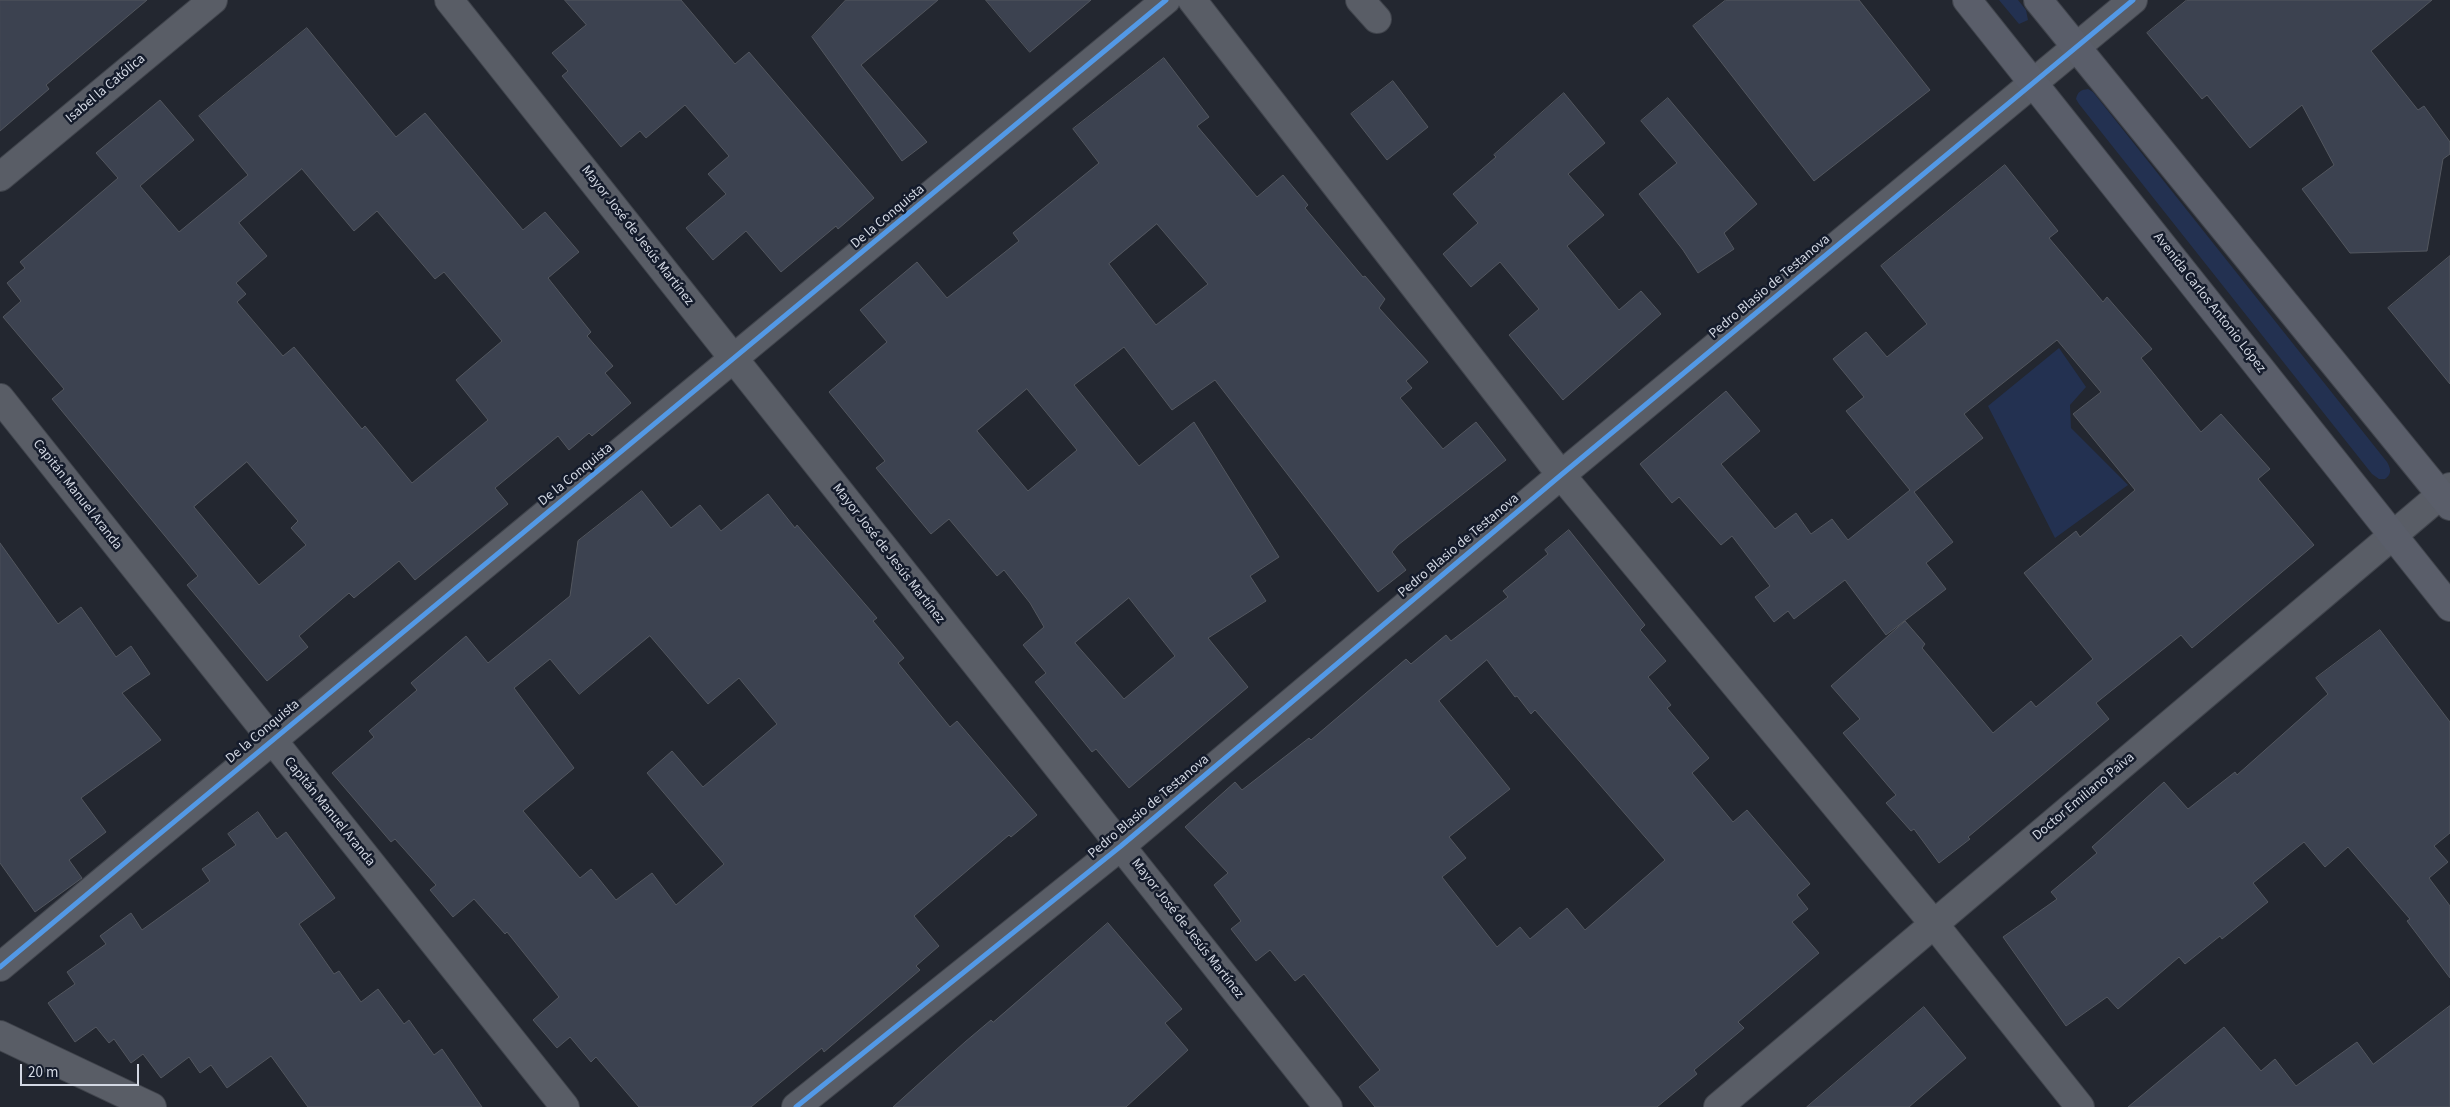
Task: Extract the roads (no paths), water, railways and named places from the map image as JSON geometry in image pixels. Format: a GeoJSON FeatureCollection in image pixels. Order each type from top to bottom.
{"type":"FeatureCollection","features":[{"type":"Feature","properties":{"kind":"main road","name":"Avenida Carlos Antonio López"},"geometry":{"type":"LineString","coordinates":[[1967,0],[2450,607]]}},
{"type":"Feature","properties":{"kind":"main road"},"geometry":{"type":"LineString","coordinates":[[2038,0],[2447,496]]}},
{"type":"Feature","properties":{"kind":"street","name":"Isabel la Católica"},"geometry":{"type":"LineString","coordinates":[[0,177],[213,0]]}},
{"type":"Feature","properties":{"kind":"street","name":"Mayor José de Jesús Martínez"},"geometry":{"type":"LineString","coordinates":[[449,0],[1328,1107]]}},
{"type":"Feature","properties":{"kind":"street","name":"De la Conquista"},"geometry":{"type":"LineString","coordinates":[[0,966],[271,740],[735,360],[1166,0]]}},
{"type":"Feature","properties":{"kind":"street"},"geometry":{"type":"LineString","coordinates":[[1192,0],[1561,475],[1934,924],[2080,1107]]}},
{"type":"Feature","properties":{"kind":"street","name":"Pedro Blasio de Testanova"},"geometry":{"type":"LineString","coordinates":[[796,1107],[1121,846],[1561,475],[2133,0]]}},
{"type":"Feature","properties":{"kind":"street","name":"Capitán Manuel Aranda"},"geometry":{"type":"LineString","coordinates":[[0,398],[565,1107]]}},
{"type":"Feature","properties":{"kind":"street","name":"Doctor Emiliano Paiva"},"geometry":{"type":"LineString","coordinates":[[1718,1107],[2393,534],[2447,496]]}},
{"type":"Feature","properties":{"kind":"street"},"geometry":{"type":"LineString","coordinates":[[0,1035],[152,1107]]}}]}
